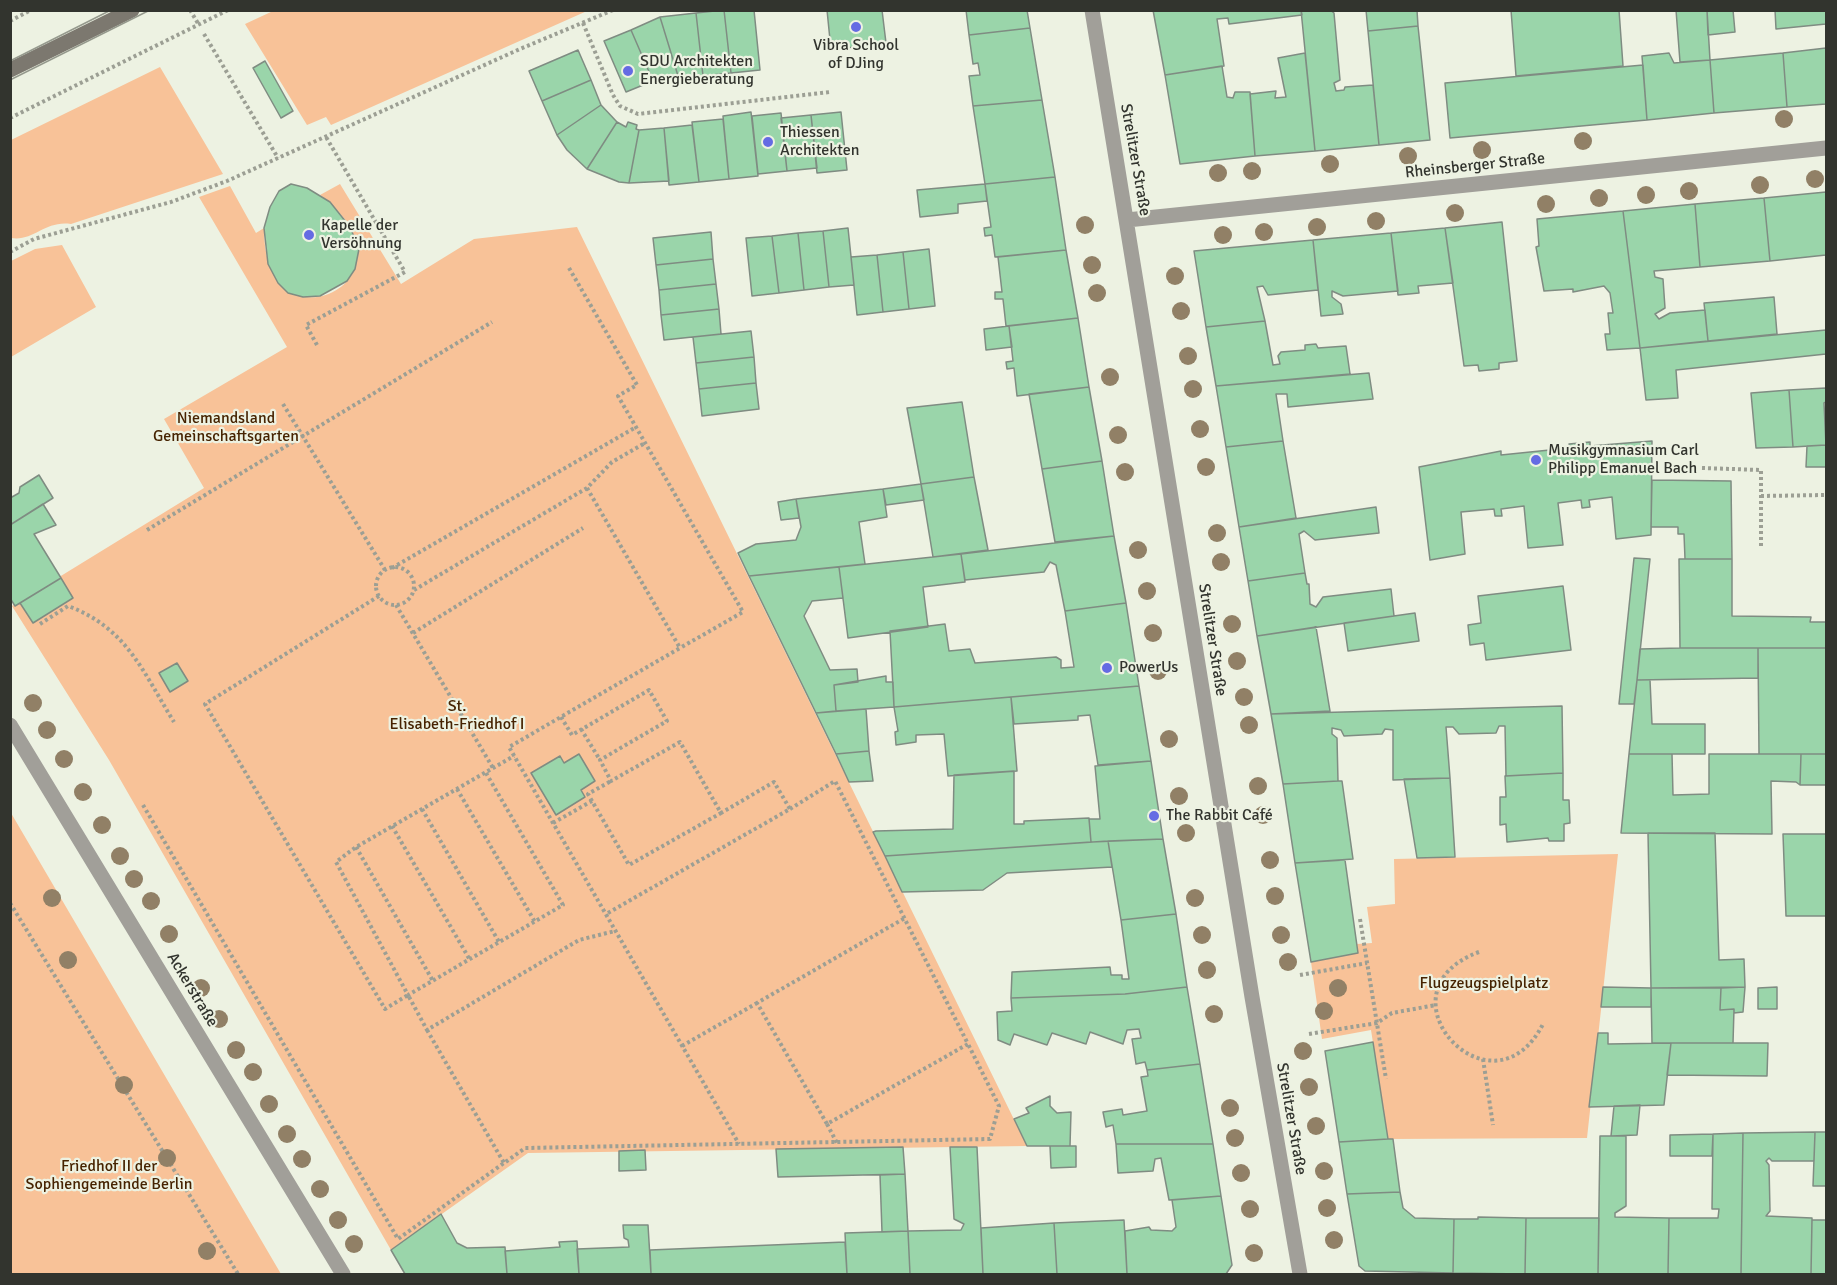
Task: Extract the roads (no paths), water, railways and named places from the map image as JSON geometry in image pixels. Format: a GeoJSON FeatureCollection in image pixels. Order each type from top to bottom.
{"type":"FeatureCollection","features":[{"type":"Feature","properties":{"kind":"main road"},"geometry":{"type":"LineString","coordinates":[[10,70],[132,10]]}},
{"type":"Feature","properties":{"kind":"street","name":"Strelitzer Straße"},"geometry":{"type":"LineString","coordinates":[[1092,10],[1250,985],[1300,1275]]}},
{"type":"Feature","properties":{"kind":"street","name":"Rheinsberger Straße"},"geometry":{"type":"LineString","coordinates":[[1127,220],[1827,148]]}},
{"type":"Feature","properties":{"kind":"street","name":"Ackerstraße"},"geometry":{"type":"LineString","coordinates":[[10,725],[343,1275]]}},
{"type":"Feature","properties":{"kind":"tram line"},"geometry":{"type":"LineString","coordinates":[[10,61],[111,10]]}},
{"type":"Feature","properties":{"kind":"tram line"},"geometry":{"type":"LineString","coordinates":[[10,80],[150,10]]}},
{"type":"Feature","properties":{"kind":"place","name":"Vibra School of DJing"},"geometry":{"type":"Point","coordinates":[856,27]}},
{"type":"Feature","properties":{"kind":"place","name":"SDU Architekten Energieberatung"},"geometry":{"type":"Point","coordinates":[628,71]}},
{"type":"Feature","properties":{"kind":"place","name":"Thiessen Architekten"},"geometry":{"type":"Point","coordinates":[768,142]}},
{"type":"Feature","properties":{"kind":"place","name":"Kapelle der Versöhnung"},"geometry":{"type":"Point","coordinates":[309,235]}},
{"type":"Feature","properties":{"kind":"place","name":"Musikgymnasium Carl Philipp Emanuel Bach"},"geometry":{"type":"Point","coordinates":[1536,460]}},
{"type":"Feature","properties":{"kind":"place","name":"PowerUs"},"geometry":{"type":"Point","coordinates":[1107,668]}},
{"type":"Feature","properties":{"kind":"place","name":"The Rabbit Café"},"geometry":{"type":"Point","coordinates":[1154,816]}},
{"type":"Feature","properties":{"kind":"park label","name":"Niemandsland Gemeinschaftsgarten"},"geometry":{"type":"Point","coordinates":[226,428]}},
{"type":"Feature","properties":{"kind":"park label","name":"St. Elisabeth-Friedhof I"},"geometry":{"type":"Point","coordinates":[457,716]}},
{"type":"Feature","properties":{"kind":"park label","name":"Flugzeugspielplatz"},"geometry":{"type":"Point","coordinates":[1484,984]}},
{"type":"Feature","properties":{"kind":"park label","name":"Friedhof II der Sophiengemeinde Berlin"},"geometry":{"type":"Point","coordinates":[109,1176]}}]}
